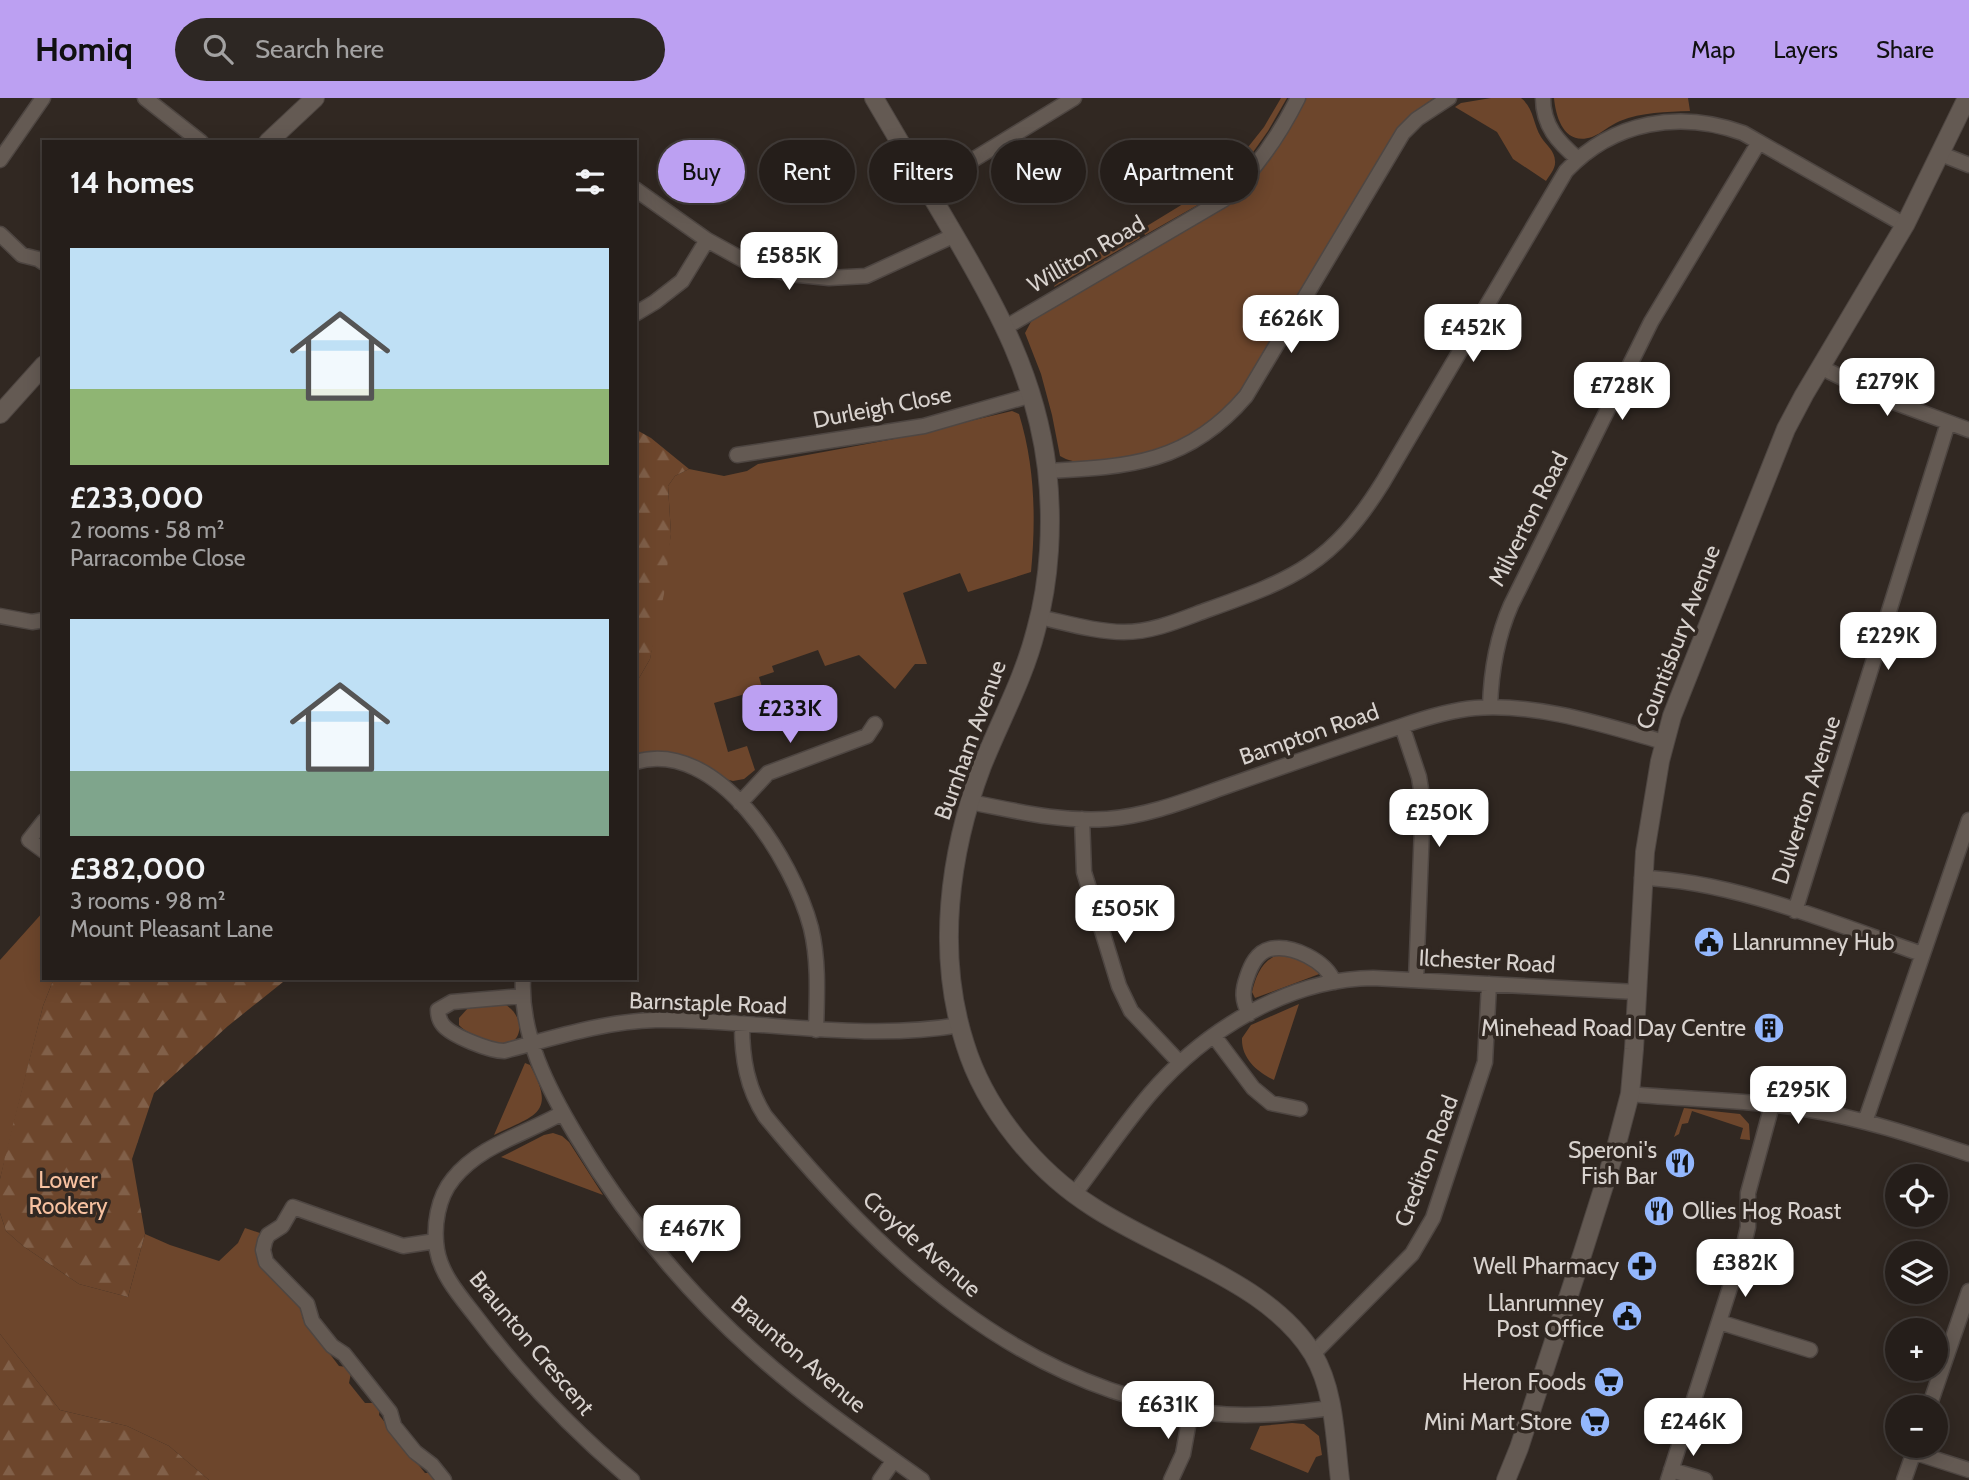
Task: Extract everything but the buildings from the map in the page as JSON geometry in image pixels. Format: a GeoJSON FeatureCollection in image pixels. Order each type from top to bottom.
{"type":"FeatureCollection","features":[{"type":"Feature","properties":{"kind":"street"},"geometry":{"type":"LineString","coordinates":[[0,160],[43,98]]}},
{"type":"Feature","properties":{"kind":"street"},"geometry":{"type":"LineString","coordinates":[[145,98],[198,140]]}},
{"type":"Feature","properties":{"kind":"street"},"geometry":{"type":"LineString","coordinates":[[270,140],[315,98]]}},
{"type":"Feature","properties":{"kind":"street","name":"Burnham Avenue"},"geometry":{"type":"LineString","coordinates":[[874,98],[899,140]]}},
{"type":"Feature","properties":{"kind":"street"},"geometry":{"type":"LineString","coordinates":[[977,157],[1074,98]]}},
{"type":"Feature","properties":{"kind":"street","name":"Williton Road"},"geometry":{"type":"LineString","coordinates":[[1006,327],[1223,200],[1240,186],[1264,156],[1298,98]]}},
{"type":"Feature","properties":{"kind":"street"},"geometry":{"type":"LineString","coordinates":[[1047,471],[1135,463],[1161,456],[1208,434],[1228,417],[1246,396],[1403,133],[1417,119],[1449,98]]}},
{"type":"Feature","properties":{"kind":"street"},"geometry":{"type":"LineString","coordinates":[[1543,98],[1544,115],[1553,136],[1578,159]]}},
{"type":"Feature","properties":{"kind":"street","name":"Countisbury Avenue"},"geometry":{"type":"LineString","coordinates":[[1506,1480],[1519,1448],[1615,1151],[1630,1094],[1642,878],[1648,822],[1664,742],[1683,686],[1795,411],[1905,225],[1967,98]]}},
{"type":"Feature","properties":{"kind":"street"},"geometry":{"type":"LineString","coordinates":[[1039,617],[1111,631],[1139,631],[1161,627],[1268,589],[1295,576],[1332,548],[1366,509],[1557,185],[1578,159],[1594,146],[1626,130],[1665,121],[1703,122],[1724,126],[1759,142],[1905,225]]}},
{"type":"Feature","properties":{"kind":"street"},"geometry":{"type":"LineString","coordinates":[[0,131],[12,142]]}},
{"type":"Feature","properties":{"kind":"street","name":"Milverton Road"},"geometry":{"type":"LineString","coordinates":[[1490,708],[1498,641],[1511,605],[1651,322],[1759,142]]}},
{"type":"Feature","properties":{"kind":"street"},"geometry":{"type":"LineString","coordinates":[[1941,154],[1969,165]]}},
{"type":"Feature","properties":{"kind":"street"},"geometry":{"type":"LineString","coordinates":[[637,190],[707,240],[747,262],[789,274],[829,278],[866,276],[955,234]]}},
{"type":"Feature","properties":{"kind":"street","name":"Burnham Avenue"},"geometry":{"type":"LineString","coordinates":[[936,203],[1006,327],[1032,395],[1047,471],[1048,547],[1039,617],[1025,665],[970,802],[956,861],[949,930],[960,1025],[969,1055],[1002,1116],[1036,1158],[1075,1193],[1109,1216],[1230,1279],[1294,1330],[1313,1354],[1324,1378],[1331,1408],[1340,1480]]}},
{"type":"Feature","properties":{"kind":"street"},"geometry":{"type":"LineString","coordinates":[[0,234],[22,255],[42,262]]}},
{"type":"Feature","properties":{"kind":"street"},"geometry":{"type":"LineString","coordinates":[[637,313],[682,281],[707,240]]}},
{"type":"Feature","properties":{"kind":"street"},"geometry":{"type":"LineString","coordinates":[[0,414],[42,367]]}},
{"type":"Feature","properties":{"kind":"street"},"geometry":{"type":"LineString","coordinates":[[1820,368],[1888,400],[1969,430]]}},
{"type":"Feature","properties":{"kind":"street","name":"Durleigh Close"},"geometry":{"type":"LineString","coordinates":[[737,455],[924,426],[1032,395]]}},
{"type":"Feature","properties":{"kind":"street","name":"Dulverton Avenue"},"geometry":{"type":"LineString","coordinates":[[1795,911],[1948,423]]}},
{"type":"Feature","properties":{"kind":"street"},"geometry":{"type":"LineString","coordinates":[[0,616],[32,622],[42,620]]}},
{"type":"Feature","properties":{"kind":"street","name":"Bampton Road"},"geometry":{"type":"LineString","coordinates":[[970,802],[1035,817],[1082,819],[1131,816],[1175,804],[1402,726],[1458,710],[1531,710],[1580,719],[1664,742]]}},
{"type":"Feature","properties":{"kind":"street"},"geometry":{"type":"LineString","coordinates":[[740,803],[768,773],[867,736],[875,724]]}},
{"type":"Feature","properties":{"kind":"street"},"geometry":{"type":"LineString","coordinates":[[1402,726],[1419,777],[1423,802],[1416,980]]}},
{"type":"Feature","properties":{"kind":"street"},"geometry":{"type":"LineString","coordinates":[[637,762],[659,758],[687,763],[716,780],[740,803],[781,858],[811,928],[816,965],[817,1030]]}},
{"type":"Feature","properties":{"kind":"street"},"geometry":{"type":"LineString","coordinates":[[1082,819],[1084,872],[1119,986],[1132,1011],[1180,1063]]}},
{"type":"Feature","properties":{"kind":"street"},"geometry":{"type":"LineString","coordinates":[[1865,1122],[1922,954],[1964,849],[1969,820]]}},
{"type":"Feature","properties":{"kind":"street"},"geometry":{"type":"LineString","coordinates":[[42,824],[29,840],[42,850]]}},
{"type":"Feature","properties":{"kind":"street"},"geometry":{"type":"LineString","coordinates":[[1642,878],[1689,883],[1749,897],[1922,954]]}},
{"type":"Feature","properties":{"kind":"street"},"geometry":{"type":"LineString","coordinates":[[1249,1014],[1243,997],[1250,968],[1255,959],[1271,949],[1282,948],[1316,960],[1328,970],[1334,982]]}},
{"type":"Feature","properties":{"kind":"street","name":"Ilchester Road"},"geometry":{"type":"LineString","coordinates":[[1075,1193],[1142,1104],[1180,1063],[1214,1036],[1249,1014],[1288,996],[1357,978],[1637,992]]}},
{"type":"Feature","properties":{"kind":"street","name":"Braunton Avenue"},"geometry":{"type":"LineString","coordinates":[[523,980],[523,1009],[549,1088],[628,1217],[699,1298],[769,1364],[922,1480]]}},
{"type":"Feature","properties":{"kind":"street","name":"Crediton Road"},"geometry":{"type":"LineString","coordinates":[[1313,1354],[1404,1263],[1424,1236],[1433,1218],[1485,1062],[1489,984]]}},
{"type":"Feature","properties":{"kind":"street","name":"Barnstaple Road"},"geometry":{"type":"LineString","coordinates":[[522,996],[452,1002],[438,1010],[438,1017],[449,1030],[495,1051],[639,1021],[817,1030],[909,1031],[960,1025]]}},
{"type":"Feature","properties":{"kind":"street","name":"Croyde Avenue"},"geometry":{"type":"LineString","coordinates":[[741,1025],[747,1079],[765,1116],[858,1222],[925,1284],[979,1324],[1072,1374],[1128,1395],[1191,1410],[1231,1415],[1331,1408]]}},
{"type":"Feature","properties":{"kind":"street"},"geometry":{"type":"LineString","coordinates":[[1214,1036],[1253,1088],[1271,1102],[1300,1109]]}},
{"type":"Feature","properties":{"kind":"street"},"geometry":{"type":"LineString","coordinates":[[1630,1094],[1804,1109],[1865,1122],[1969,1154]]}},
{"type":"Feature","properties":{"kind":"street"},"geometry":{"type":"LineString","coordinates":[[1705,1480],[1670,1475],[1746,1235],[1748,1193],[1772,1105]]}},
{"type":"Feature","properties":{"kind":"street","name":"Braunton Crescent"},"geometry":{"type":"LineString","coordinates":[[562,1113],[478,1155],[452,1180],[438,1212],[437,1250],[447,1277],[505,1353],[556,1410],[632,1480]]}},
{"type":"Feature","properties":{"kind":"street"},"geometry":{"type":"LineString","coordinates":[[436,1241],[403,1246],[293,1207],[282,1226],[268,1236],[263,1251],[266,1262],[307,1304],[312,1321],[331,1346],[344,1354],[390,1412],[394,1426],[415,1452],[432,1465],[444,1480]]}},
{"type":"Feature","properties":{"kind":"street"},"geometry":{"type":"LineString","coordinates":[[1933,1395],[1969,1290]]}},
{"type":"Feature","properties":{"kind":"street"},"geometry":{"type":"LineString","coordinates":[[1720,1322],[1810,1350]]}},
{"type":"Feature","properties":{"kind":"street"},"geometry":{"type":"LineString","coordinates":[[1171,1480],[1183,1454],[1191,1410]]}},
{"type":"Feature","properties":{"kind":"street"},"geometry":{"type":"LineString","coordinates":[[1904,1480],[1912,1458]]}},
{"type":"Feature","properties":{"kind":"street"},"geometry":{"type":"LineString","coordinates":[[1938,1458],[1969,1470]]}},
{"type":"Feature","properties":{"kind":"street"},"geometry":{"type":"LineString","coordinates":[[880,1480],[894,1460]]}},
{"type":"Feature","properties":{"kind":"green space"},"geometry":{"type":"Polygon","coordinates":[[[1281,98],[1287,98],[1258,145],[1258,140],[1254,140],[1281,98]]]}},
{"type":"Feature","properties":{"kind":"green space"},"geometry":{"type":"Polygon","coordinates":[[[1305,98],[1434,98],[1414,112],[1396,131],[1248,381],[1218,415],[1187,438],[1151,452],[1089,462],[1071,461],[1060,456],[1041,374],[1025,333],[1033,318],[1229,203],[1258,203],[1258,173],[1305,98]]]}},
{"type":"Feature","properties":{"kind":"green space"},"geometry":{"type":"Polygon","coordinates":[[[1491,98],[1521,98],[1528,106],[1538,132],[1555,157],[1554,169],[1546,181],[1513,159],[1497,132],[1455,107],[1461,103],[1491,98]]]}},
{"type":"Feature","properties":{"kind":"green space"},"geometry":{"type":"Polygon","coordinates":[[[1554,98],[1688,98],[1690,111],[1628,118],[1583,139],[1575,138],[1564,129],[1554,98]]]}},
{"type":"Feature","properties":{"kind":"green space"},"geometry":{"type":"Polygon","coordinates":[[[1185,203],[1201,203],[1145,235],[1142,229],[1185,203]]]}},
{"type":"Feature","properties":{"kind":"green space"},"geometry":{"type":"Polygon","coordinates":[[[1137,231],[1140,238],[1054,287],[1062,273],[1137,231]]]}},
{"type":"Feature","properties":{"kind":"green space"},"geometry":{"type":"Polygon","coordinates":[[[1012,411],[1019,414],[1028,453],[1034,512],[1031,572],[968,592],[960,573],[903,593],[927,664],[915,664],[895,689],[859,655],[825,666],[818,650],[772,666],[774,672],[759,677],[764,694],[754,697],[752,692],[714,703],[728,752],[747,746],[755,770],[744,779],[725,779],[681,755],[646,753],[637,756],[637,682],[650,659],[671,534],[668,486],[675,476],[689,469],[724,476],[747,471],[758,464],[894,439],[1012,411]]]}},
{"type":"Feature","properties":{"kind":"green space"},"geometry":{"type":"Polygon","coordinates":[[[637,430],[689,469],[675,476],[668,486],[671,534],[664,594],[650,659],[637,682],[637,430]]]}},
{"type":"Feature","properties":{"kind":"green space"},"geometry":{"type":"Polygon","coordinates":[[[42,913],[42,980],[53,980],[43,1006],[0,1179],[0,960],[42,913]]]}},
{"type":"Feature","properties":{"kind":"green space"},"geometry":{"type":"Polygon","coordinates":[[[1283,954],[1317,965],[1322,973],[1255,998],[1252,992],[1261,968],[1270,959],[1283,954]]]}},
{"type":"Feature","properties":{"kind":"green space","name":"Lower Rookery"},"geometry":{"type":"Polygon","coordinates":[[[53,980],[286,980],[228,1026],[154,1093],[132,1159],[145,1234],[128,1297],[79,1284],[23,1246],[6,1231],[0,1213],[0,1179],[43,1006],[53,980]]]}},
{"type":"Feature","properties":{"kind":"green space"},"geometry":{"type":"Polygon","coordinates":[[[504,1004],[511,1009],[518,1021],[519,1033],[511,1043],[494,1044],[459,1025],[459,1018],[468,1008],[504,1004]]]}},
{"type":"Feature","properties":{"kind":"green space"},"geometry":{"type":"Polygon","coordinates":[[[1299,1004],[1274,1080],[1251,1064],[1244,1052],[1242,1038],[1251,1025],[1299,1004]]]}},
{"type":"Feature","properties":{"kind":"green space"},"geometry":{"type":"Polygon","coordinates":[[[525,1063],[530,1065],[542,1094],[538,1111],[521,1123],[494,1135],[525,1063]]]}},
{"type":"Feature","properties":{"kind":"green space"},"geometry":{"type":"Polygon","coordinates":[[[1684,1108],[1740,1114],[1749,1124],[1750,1140],[1740,1139],[1743,1128],[1692,1111],[1688,1123],[1682,1124],[1679,1134],[1674,1137],[1684,1108]]]}},
{"type":"Feature","properties":{"kind":"green space"},"geometry":{"type":"Polygon","coordinates":[[[553,1133],[569,1142],[603,1195],[501,1157],[553,1133]]]}},
{"type":"Feature","properties":{"kind":"green space"},"geometry":{"type":"Polygon","coordinates":[[[0,1213],[6,1231],[23,1246],[79,1284],[128,1297],[145,1234],[219,1261],[238,1243],[245,1228],[260,1233],[256,1254],[259,1263],[299,1304],[303,1319],[339,1366],[347,1367],[351,1373],[349,1383],[365,1403],[376,1403],[380,1407],[379,1415],[425,1473],[432,1473],[436,1480],[209,1480],[169,1446],[127,1426],[60,1410],[0,1334],[0,1213]]]}},
{"type":"Feature","properties":{"kind":"green space"},"geometry":{"type":"Polygon","coordinates":[[[0,1334],[60,1410],[127,1426],[169,1446],[209,1480],[0,1480],[0,1334]]]}},
{"type":"Feature","properties":{"kind":"green space"},"geometry":{"type":"Polygon","coordinates":[[[1304,1424],[1319,1436],[1322,1455],[1316,1457],[1308,1473],[1250,1449],[1260,1426],[1304,1424]]]}},
{"type":"Feature","properties":{"kind":"place","name":"Llanrumney Hub"},"geometry":{"type":"Point","coordinates":[1709,942]}},
{"type":"Feature","properties":{"kind":"place","name":"Minehead Road Day Centre"},"geometry":{"type":"Point","coordinates":[1769,1028]}},
{"type":"Feature","properties":{"kind":"place","name":"Speroni's Fish Bar"},"geometry":{"type":"Point","coordinates":[1680,1163]}},
{"type":"Feature","properties":{"kind":"place","name":"Ollies Hog Roast"},"geometry":{"type":"Point","coordinates":[1659,1211]}},
{"type":"Feature","properties":{"kind":"place","name":"Well Pharmacy"},"geometry":{"type":"Point","coordinates":[1642,1266]}},
{"type":"Feature","properties":{"kind":"place","name":"Llanrumney Post Office"},"geometry":{"type":"Point","coordinates":[1627,1316]}},
{"type":"Feature","properties":{"kind":"place","name":"Heron Foods"},"geometry":{"type":"Point","coordinates":[1609,1382]}},
{"type":"Feature","properties":{"kind":"place","name":"Mini Mart Store"},"geometry":{"type":"Point","coordinates":[1595,1422]}}]}
